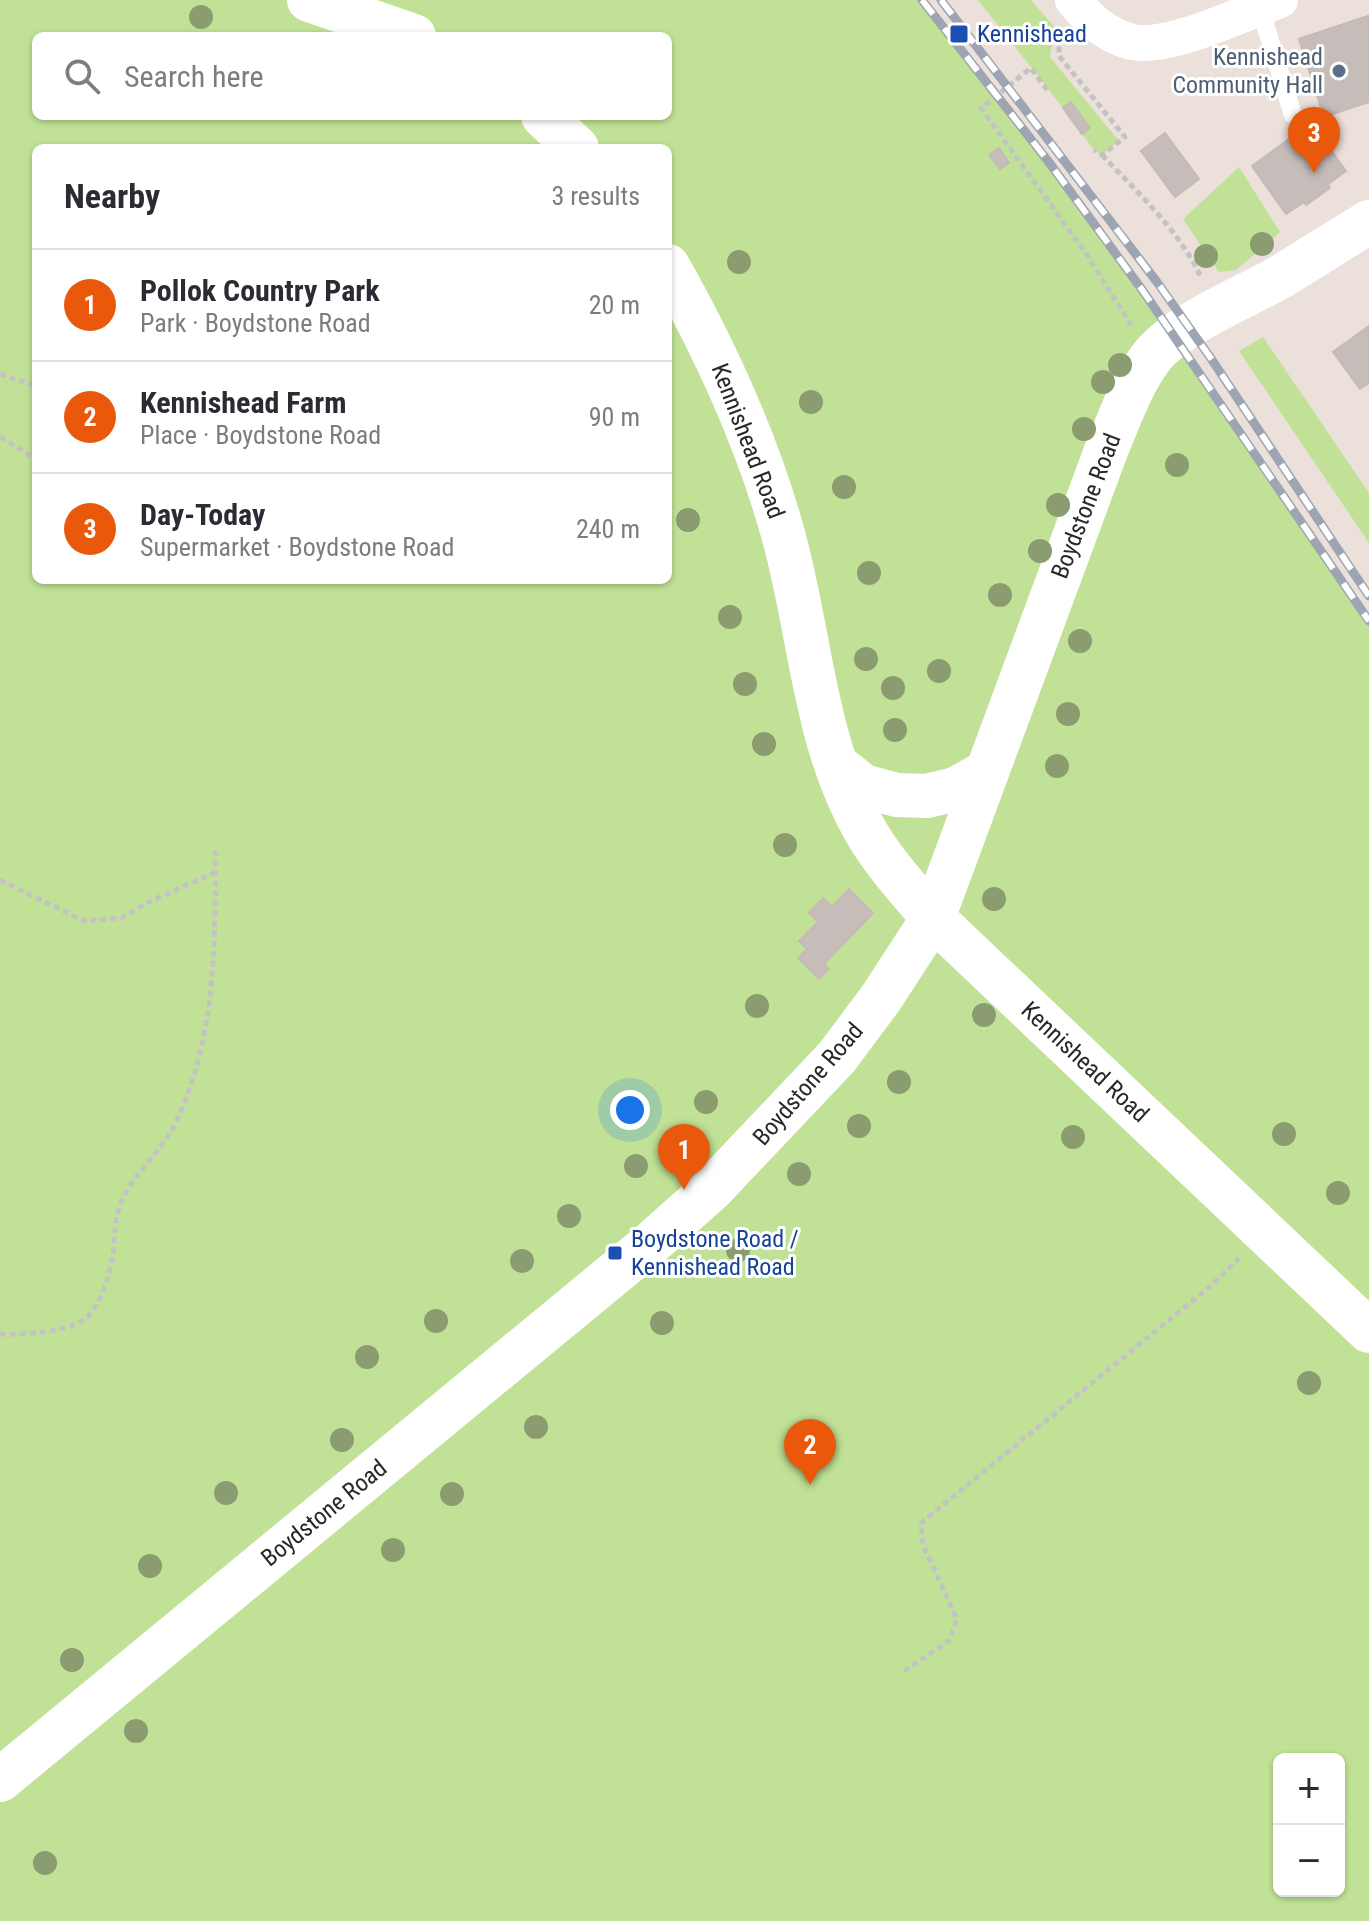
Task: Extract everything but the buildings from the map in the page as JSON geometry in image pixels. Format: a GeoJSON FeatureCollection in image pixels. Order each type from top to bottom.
{"type":"FeatureCollection","features":[{"type":"Feature","properties":{"kind":"street"},"geometry":{"type":"LineString","coordinates":[[309,0],[402,32]]}},
{"type":"Feature","properties":{"kind":"street"},"geometry":{"type":"LineString","coordinates":[[1078,6],[1108,33],[1134,42],[1167,41],[1270,4]]}},
{"type":"Feature","properties":{"kind":"street"},"geometry":{"type":"LineString","coordinates":[[547,120],[573,144]]}},
{"type":"Feature","properties":{"kind":"street","name":"Boydstone Road"},"geometry":{"type":"LineString","coordinates":[[0,1780],[513,1359],[712,1189],[837,1057],[881,998],[933,918],[1107,448],[1150,358],[1169,340],[1216,310],[1278,278],[1369,222]]}},
{"type":"Feature","properties":{"kind":"street","name":"Kennishead Road"},"geometry":{"type":"LineString","coordinates":[[672,273],[697,316],[762,463],[784,537],[816,694],[837,765],[852,806],[883,858],[933,918],[1369,1331]]}},
{"type":"Feature","properties":{"kind":"street"},"geometry":{"type":"LineString","coordinates":[[837,765],[863,786],[897,795],[927,796],[956,789],[986,772]]}},
{"type":"Feature","properties":{"kind":"lane"},"geometry":{"type":"LineString","coordinates":[[1270,4],[1293,115]]}},
{"type":"Feature","properties":{"kind":"path"},"geometry":{"type":"LineString","coordinates":[[1078,6],[1059,42],[1059,56],[1125,137],[1102,155]]}},
{"type":"Feature","properties":{"kind":"path"},"geometry":{"type":"LineString","coordinates":[[1047,90],[1031,68],[981,108],[1085,252],[1150,358]]}},
{"type":"Feature","properties":{"kind":"path"},"geometry":{"type":"LineString","coordinates":[[1094,150],[1173,231],[1187,250],[1216,310]]}},
{"type":"Feature","properties":{"kind":"path"},"geometry":{"type":"LineString","coordinates":[[0,374],[32,385]]}},
{"type":"Feature","properties":{"kind":"path"},"geometry":{"type":"LineString","coordinates":[[0,437],[32,457]]}},
{"type":"Feature","properties":{"kind":"path"},"geometry":{"type":"LineString","coordinates":[[0,1334],[29,1335],[83,1320],[110,1276],[115,1221],[122,1198],[160,1150],[176,1122],[192,1081],[212,987],[215,848]]}},
{"type":"Feature","properties":{"kind":"path"},"geometry":{"type":"LineString","coordinates":[[0,880],[84,921],[121,918],[215,872]]}},
{"type":"Feature","properties":{"kind":"path"},"geometry":{"type":"LineString","coordinates":[[904,1671],[949,1641],[957,1619],[923,1545],[921,1523],[1213,1284],[1264,1232]]}},
{"type":"Feature","properties":{"kind":"green space"},"geometry":{"type":"Polygon","coordinates":[[[0,0],[922,0],[1048,161],[1143,291],[1369,621],[1369,1921],[0,1921],[0,0]]]}},
{"type":"Feature","properties":{"kind":"green space"},"geometry":{"type":"Polygon","coordinates":[[[978,0],[1031,0],[1058,31],[1053,36],[1050,57],[1119,141],[1102,155],[1094,150],[1082,134],[1090,127],[1071,102],[1063,108],[978,0]]]}},
{"type":"Feature","properties":{"kind":"green space"},"geometry":{"type":"Polygon","coordinates":[[[1239,167],[1280,232],[1236,270],[1219,272],[1183,219],[1239,167]]]}},
{"type":"Feature","properties":{"kind":"green space"},"geometry":{"type":"Polygon","coordinates":[[[1263,337],[1369,493],[1369,543],[1239,351],[1263,337]]]}},
{"type":"Feature","properties":{"kind":"railway"},"geometry":{"type":"LineString","coordinates":[[922,0],[1048,161],[1143,291],[1369,621]]}},
{"type":"Feature","properties":{"kind":"railway"},"geometry":{"type":"LineString","coordinates":[[941,0],[1157,282],[1369,596]]}},
{"type":"Feature","properties":{"kind":"place","name":"Kennishead"},"geometry":{"type":"Point","coordinates":[959,34]}},
{"type":"Feature","properties":{"kind":"place","name":"Kennishead Community Hall"},"geometry":{"type":"Point","coordinates":[1339,71]}},
{"type":"Feature","properties":{"kind":"place","name":"Day-Today"},"geometry":{"type":"Point","coordinates":[1314,173]}},
{"type":"Feature","properties":{"kind":"place","name":"Pollok Country Park"},"geometry":{"type":"Point","coordinates":[684,1190]}},
{"type":"Feature","properties":{"kind":"place","name":"Boydstone Road / Kennishead Road"},"geometry":{"type":"Point","coordinates":[615,1253]}},
{"type":"Feature","properties":{"kind":"place","name":"Kennishead Farm"},"geometry":{"type":"Point","coordinates":[810,1485]}}]}
